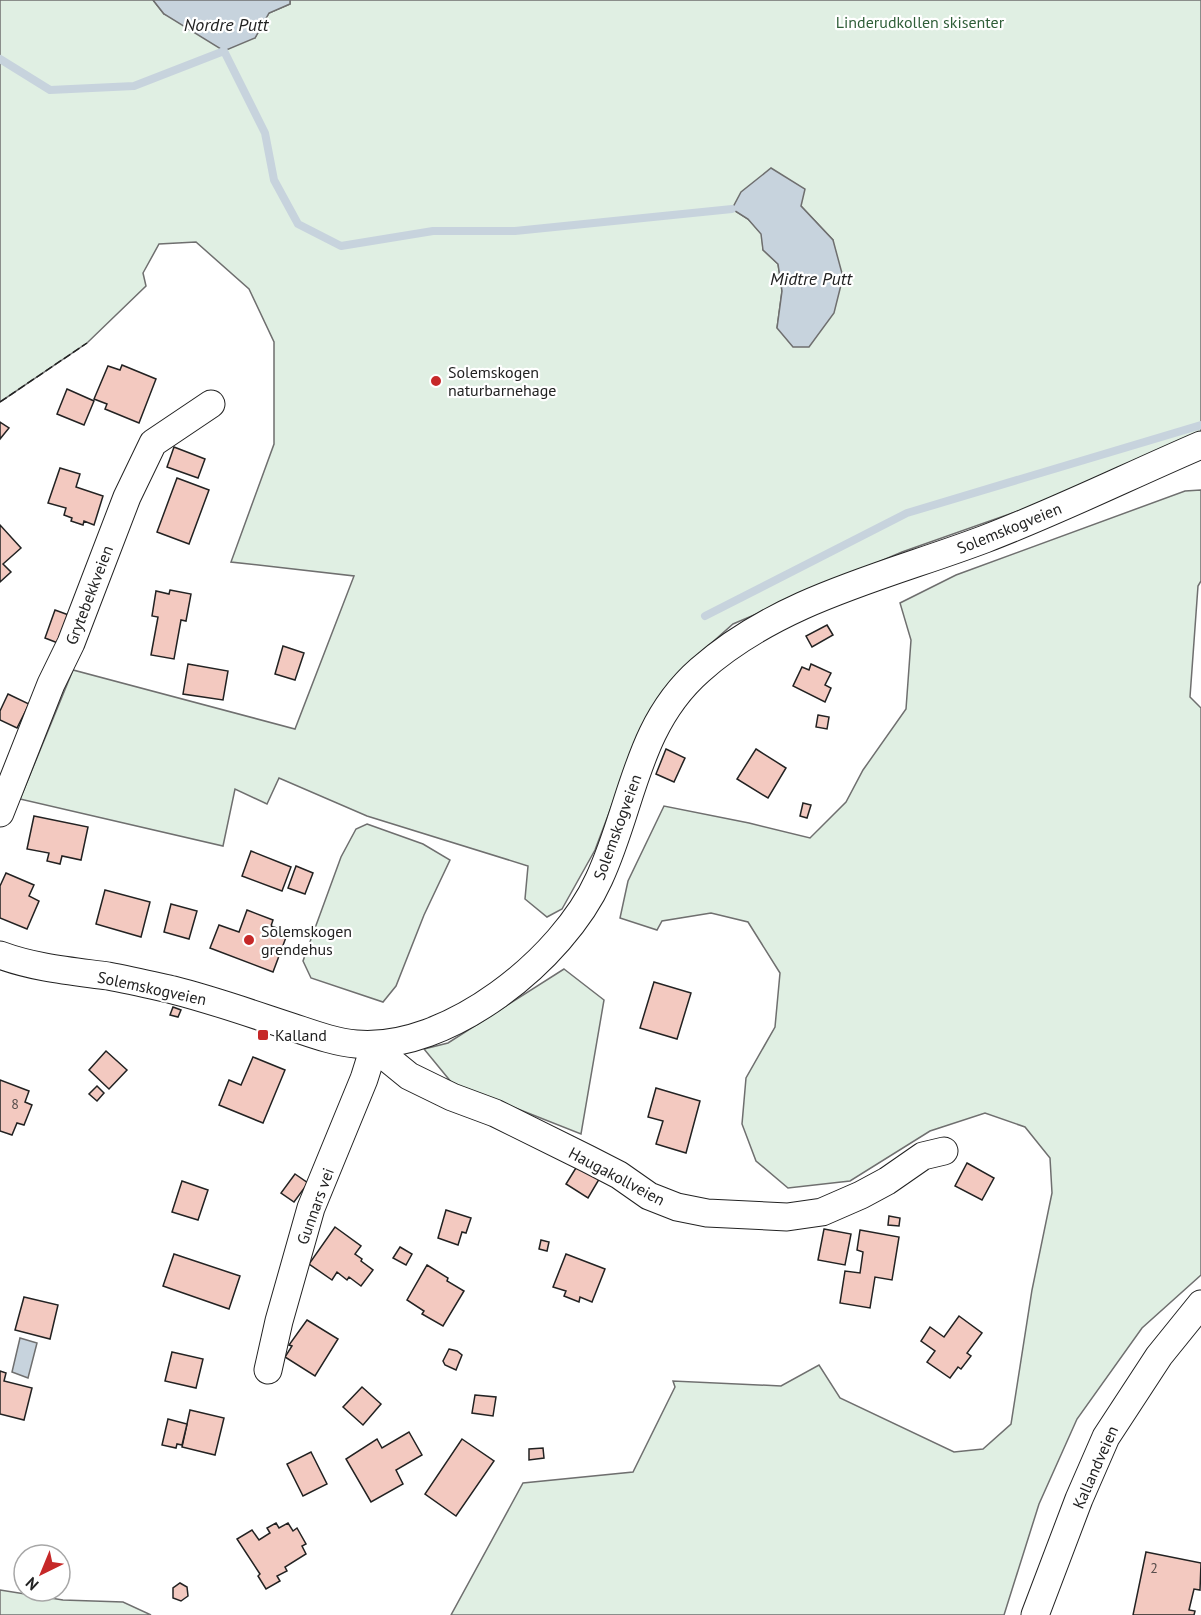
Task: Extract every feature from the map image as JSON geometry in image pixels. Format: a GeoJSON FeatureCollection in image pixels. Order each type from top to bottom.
{"type":"FeatureCollection","features":[{"type":"Feature","properties":{"kind":"street","name":"Grytebekkveien"},"geometry":{"type":"LineString","coordinates":[[0,813],[51,684],[68,650],[127,497],[153,443],[211,404]]}},
{"type":"Feature","properties":{"kind":"street","name":"Solemskogveien"},"geometry":{"type":"LineString","coordinates":[[0,955],[54,969],[112,977],[175,990],[337,1041],[371,1045],[429,1032],[470,1012],[521,978],[551,948],[580,912],[600,878],[643,753],[660,717],[687,681],[724,650],[768,622],[797,608],[863,581],[987,538],[1201,446]]}},
{"type":"Feature","properties":{"kind":"street","name":"Haugakollveien"},"geometry":{"type":"LineString","coordinates":[[371,1045],[408,1076],[452,1097],[495,1113],[588,1159],[618,1175],[649,1196],[676,1207],[707,1213],[787,1217],[822,1212],[887,1181],[923,1156],[944,1151]]}},
{"type":"Feature","properties":{"kind":"street","name":"Gunnars vei"},"geometry":{"type":"LineString","coordinates":[[268,1370],[279,1321],[311,1208],[364,1078],[370,1060],[371,1045]]}},
{"type":"Feature","properties":{"kind":"street","name":"Kallandveien"},"geometry":{"type":"LineString","coordinates":[[1035,1615],[1106,1437],[1143,1378],[1201,1305]]}},
{"type":"Feature","properties":{"kind":"green space","name":"Linderudkollen skisenter"},"geometry":{"type":"Polygon","coordinates":[[[0,0],[153,0],[164,14],[255,38],[269,13],[290,4],[290,0],[1201,0],[1201,435],[1035,505],[902,552],[733,624],[688,664],[632,752],[595,850],[562,909],[547,917],[525,899],[528,866],[367,816],[279,778],[267,804],[235,789],[223,846],[20,799],[73,670],[295,729],[354,576],[231,562],[274,444],[274,342],[249,289],[196,242],[159,244],[143,273],[146,286],[87,343],[0,402],[0,0]],[[801,206],[732,209],[748,219],[762,234],[763,250],[778,264],[782,291],[777,328],[833,240],[801,206]]]}},
{"type":"Feature","properties":{"kind":"green space"},"geometry":{"type":"Polygon","coordinates":[[[1201,490],[1201,581],[1198,586],[1190,697],[1201,708],[1201,1275],[1142,1328],[1077,1419],[1039,1504],[1004,1615],[451,1615],[523,1483],[633,1472],[675,1387],[673,1381],[781,1386],[819,1365],[840,1398],[954,1452],[983,1449],[1011,1424],[1032,1290],[1052,1193],[1050,1158],[1025,1127],[985,1113],[930,1131],[850,1181],[788,1188],[756,1161],[742,1124],[746,1078],[775,1027],[780,973],[748,922],[711,913],[662,921],[657,930],[620,918],[628,881],[664,806],[810,838],[846,802],[863,770],[906,709],[911,640],[900,603],[956,575],[1185,491],[1201,490]]]}},
{"type":"Feature","properties":{"kind":"green space"},"geometry":{"type":"Polygon","coordinates":[[[367,824],[423,844],[450,860],[424,915],[396,986],[383,1002],[311,978],[303,961],[341,857],[356,829],[367,824]]]}},
{"type":"Feature","properties":{"kind":"green space"},"geometry":{"type":"Polygon","coordinates":[[[564,969],[604,1000],[581,1134],[452,1083],[424,1049],[448,1043],[564,969]]]}},
{"type":"Feature","properties":{"kind":"green space"},"geometry":{"type":"Polygon","coordinates":[[[0,1590],[12,1592],[12,1603],[72,1603],[72,1600],[123,1602],[151,1615],[0,1615],[0,1590]]]}},
{"type":"Feature","properties":{"kind":"water","name":"Nordre Putt"},"geometry":{"type":"Polygon","coordinates":[[[153,0],[290,0],[290,4],[269,13],[255,38],[224,51],[164,14],[153,0]]]}},
{"type":"Feature","properties":{"kind":"water","name":"Midtre Putt"},"geometry":{"type":"Polygon","coordinates":[[[771,168],[805,189],[801,206],[833,240],[843,277],[834,313],[809,347],[793,347],[777,328],[782,291],[778,264],[763,250],[761,234],[748,219],[732,209],[741,192],[771,168]]]}},
{"type":"Feature","properties":{"kind":"water"},"geometry":{"type":"Polygon","coordinates":[[[20,1338],[37,1343],[28,1378],[12,1372],[20,1338]]]}},
{"type":"Feature","properties":{"kind":"building"},"geometry":{"type":"Polygon","coordinates":[[[122,365],[156,379],[139,423],[105,409],[107,404],[94,399],[108,366],[120,370],[122,365]]]}},
{"type":"Feature","properties":{"kind":"building"},"geometry":{"type":"Polygon","coordinates":[[[67,389],[94,401],[84,425],[57,414],[67,389]]]}},
{"type":"Feature","properties":{"kind":"building"},"geometry":{"type":"Polygon","coordinates":[[[0,422],[9,428],[0,439],[0,422]]]}},
{"type":"Feature","properties":{"kind":"building"},"geometry":{"type":"Polygon","coordinates":[[[174,447],[205,459],[198,478],[167,467],[174,447]]]}},
{"type":"Feature","properties":{"kind":"building"},"geometry":{"type":"Polygon","coordinates":[[[60,468],[80,474],[76,487],[103,496],[94,525],[84,521],[83,525],[71,521],[72,518],[64,515],[66,508],[48,503],[60,468]]]}},
{"type":"Feature","properties":{"kind":"building"},"geometry":{"type":"Polygon","coordinates":[[[177,478],[209,490],[189,544],[157,532],[177,478]]]}},
{"type":"Feature","properties":{"kind":"building"},"geometry":{"type":"Polygon","coordinates":[[[0,525],[21,548],[3,564],[11,572],[0,582],[0,525]]]}},
{"type":"Feature","properties":{"kind":"building"},"geometry":{"type":"Polygon","coordinates":[[[170,590],[191,594],[186,621],[181,620],[174,659],[151,655],[158,617],[152,616],[156,591],[169,594],[170,590]]]}},
{"type":"Feature","properties":{"kind":"building"},"geometry":{"type":"Polygon","coordinates":[[[55,610],[74,617],[63,645],[45,638],[55,610]]]}},
{"type":"Feature","properties":{"kind":"building"},"geometry":{"type":"Polygon","coordinates":[[[827,625],[833,635],[812,647],[806,636],[827,625]]]}},
{"type":"Feature","properties":{"kind":"building"},"geometry":{"type":"Polygon","coordinates":[[[283,646],[304,653],[295,680],[275,674],[283,646]]]}},
{"type":"Feature","properties":{"kind":"building"},"geometry":{"type":"Polygon","coordinates":[[[188,664],[228,671],[223,700],[183,694],[188,664]]]}},
{"type":"Feature","properties":{"kind":"building"},"geometry":{"type":"Polygon","coordinates":[[[811,664],[831,673],[825,685],[831,688],[825,702],[793,686],[802,667],[809,670],[811,664]]]}},
{"type":"Feature","properties":{"kind":"building"},"geometry":{"type":"Polygon","coordinates":[[[8,694],[29,704],[17,728],[0,720],[0,711],[8,694]]]}},
{"type":"Feature","properties":{"kind":"building"},"geometry":{"type":"Polygon","coordinates":[[[818,715],[829,717],[827,729],[816,727],[818,715]]]}},
{"type":"Feature","properties":{"kind":"building"},"geometry":{"type":"Polygon","coordinates":[[[666,749],[685,758],[674,782],[656,774],[666,749]]]}},
{"type":"Feature","properties":{"kind":"building"},"geometry":{"type":"Polygon","coordinates":[[[756,749],[786,768],[768,798],[737,779],[756,749]]]}},
{"type":"Feature","properties":{"kind":"building"},"geometry":{"type":"Polygon","coordinates":[[[803,803],[811,805],[807,818],[800,816],[803,803]]]}},
{"type":"Feature","properties":{"kind":"building"},"geometry":{"type":"Polygon","coordinates":[[[34,816],[88,827],[81,860],[62,856],[60,864],[47,861],[49,853],[27,849],[34,816]]]}},
{"type":"Feature","properties":{"kind":"building"},"geometry":{"type":"Polygon","coordinates":[[[251,851],[291,867],[282,891],[242,876],[251,851]]]}},
{"type":"Feature","properties":{"kind":"building"},"geometry":{"type":"Polygon","coordinates":[[[296,866],[313,873],[305,894],[288,888],[296,866]]]}},
{"type":"Feature","properties":{"kind":"building"},"geometry":{"type":"Polygon","coordinates":[[[6,873],[34,885],[29,896],[39,901],[27,929],[0,918],[0,886],[6,873]]]}},
{"type":"Feature","properties":{"kind":"building"},"geometry":{"type":"Polygon","coordinates":[[[105,890],[150,902],[141,937],[96,924],[105,890]]]}},
{"type":"Feature","properties":{"kind":"building"},"geometry":{"type":"Polygon","coordinates":[[[171,904],[197,911],[189,939],[164,932],[171,904]]]}},
{"type":"Feature","properties":{"kind":"building","name":"Solemskogen grendehus"},"geometry":{"type":"Polygon","coordinates":[[[247,910],[273,920],[271,926],[288,932],[273,972],[210,948],[219,925],[239,932],[247,910]]]}},
{"type":"Feature","properties":{"kind":"building"},"geometry":{"type":"Polygon","coordinates":[[[654,982],[691,993],[677,1039],[640,1028],[654,982]]]}},
{"type":"Feature","properties":{"kind":"building"},"geometry":{"type":"Polygon","coordinates":[[[173,1007],[181,1010],[178,1017],[170,1015],[173,1007]]]}},
{"type":"Feature","properties":{"kind":"building"},"geometry":{"type":"Polygon","coordinates":[[[106,1051],[127,1070],[109,1089],[89,1070],[106,1051]]]}},
{"type":"Feature","properties":{"kind":"building"},"geometry":{"type":"Polygon","coordinates":[[[253,1057],[285,1070],[263,1123],[219,1105],[229,1080],[241,1085],[253,1057]]]}},
{"type":"Feature","properties":{"kind":"building"},"geometry":{"type":"Polygon","coordinates":[[[0,1080],[29,1091],[25,1102],[32,1105],[24,1125],[17,1123],[12,1135],[0,1131],[0,1080]]]}},
{"type":"Feature","properties":{"kind":"building"},"geometry":{"type":"Polygon","coordinates":[[[97,1086],[104,1093],[97,1101],[89,1094],[97,1086]]]}},
{"type":"Feature","properties":{"kind":"building"},"geometry":{"type":"Polygon","coordinates":[[[656,1088],[700,1101],[686,1153],[656,1144],[663,1121],[648,1117],[656,1088]]]}},
{"type":"Feature","properties":{"kind":"building"},"geometry":{"type":"Polygon","coordinates":[[[579,1163],[601,1176],[588,1198],[566,1184],[579,1163]]]}},
{"type":"Feature","properties":{"kind":"building"},"geometry":{"type":"Polygon","coordinates":[[[967,1163],[994,1178],[982,1200],[955,1186],[967,1163]]]}},
{"type":"Feature","properties":{"kind":"building"},"geometry":{"type":"Polygon","coordinates":[[[295,1174],[308,1183],[294,1202],[281,1193],[295,1174]]]}},
{"type":"Feature","properties":{"kind":"building"},"geometry":{"type":"Polygon","coordinates":[[[182,1181],[208,1190],[198,1220],[172,1212],[182,1181]]]}},
{"type":"Feature","properties":{"kind":"building"},"geometry":{"type":"Polygon","coordinates":[[[446,1210],[471,1218],[466,1233],[462,1232],[458,1245],[438,1238],[446,1210]]]}},
{"type":"Feature","properties":{"kind":"building"},"geometry":{"type":"Polygon","coordinates":[[[889,1216],[900,1218],[899,1226],[888,1225],[889,1216]]]}},
{"type":"Feature","properties":{"kind":"building"},"geometry":{"type":"Polygon","coordinates":[[[335,1227],[361,1246],[355,1254],[373,1270],[361,1286],[349,1277],[347,1280],[337,1272],[332,1280],[309,1264],[335,1227]]]}},
{"type":"Feature","properties":{"kind":"building"},"geometry":{"type":"Polygon","coordinates":[[[824,1229],[851,1234],[845,1265],[818,1260],[824,1229]]]}},
{"type":"Feature","properties":{"kind":"building"},"geometry":{"type":"Polygon","coordinates":[[[860,1230],[899,1237],[892,1280],[875,1277],[870,1308],[840,1303],[845,1271],[860,1273],[863,1252],[857,1250],[860,1230]]]}},
{"type":"Feature","properties":{"kind":"building"},"geometry":{"type":"Polygon","coordinates":[[[541,1240],[549,1242],[547,1251],[539,1249],[541,1240]]]}},
{"type":"Feature","properties":{"kind":"building"},"geometry":{"type":"Polygon","coordinates":[[[400,1247],[412,1254],[406,1265],[393,1258],[400,1247]]]}},
{"type":"Feature","properties":{"kind":"building"},"geometry":{"type":"Polygon","coordinates":[[[174,1254],[240,1276],[229,1309],[163,1286],[174,1254]]]}},
{"type":"Feature","properties":{"kind":"building"},"geometry":{"type":"Polygon","coordinates":[[[566,1254],[605,1269],[592,1302],[580,1297],[579,1302],[564,1296],[566,1291],[553,1287],[566,1254]]]}},
{"type":"Feature","properties":{"kind":"building"},"geometry":{"type":"Polygon","coordinates":[[[427,1265],[464,1291],[443,1326],[422,1314],[424,1311],[407,1300],[427,1265]]]}},
{"type":"Feature","properties":{"kind":"building"},"geometry":{"type":"Polygon","coordinates":[[[24,1297],[58,1305],[50,1339],[15,1330],[24,1297]]]}},
{"type":"Feature","properties":{"kind":"building"},"geometry":{"type":"Polygon","coordinates":[[[959,1316],[982,1333],[967,1353],[971,1356],[961,1369],[958,1367],[950,1378],[927,1362],[935,1351],[921,1341],[930,1327],[944,1337],[959,1316]]]}},
{"type":"Feature","properties":{"kind":"building"},"geometry":{"type":"Polygon","coordinates":[[[307,1320],[338,1339],[315,1376],[285,1357],[292,1346],[289,1345],[307,1320]]]}},
{"type":"Feature","properties":{"kind":"building"},"geometry":{"type":"Polygon","coordinates":[[[449,1349],[462,1355],[456,1370],[445,1365],[443,1361],[449,1349]]]}},
{"type":"Feature","properties":{"kind":"building"},"geometry":{"type":"Polygon","coordinates":[[[172,1352],[203,1359],[196,1388],[165,1381],[172,1352]]]}},
{"type":"Feature","properties":{"kind":"building"},"geometry":{"type":"Polygon","coordinates":[[[0,1371],[6,1373],[4,1381],[32,1388],[24,1420],[0,1414],[0,1371]]]}},
{"type":"Feature","properties":{"kind":"building"},"geometry":{"type":"Polygon","coordinates":[[[362,1387],[381,1404],[363,1425],[343,1407],[362,1387]]]}},
{"type":"Feature","properties":{"kind":"building"},"geometry":{"type":"Polygon","coordinates":[[[475,1395],[496,1397],[493,1416],[472,1413],[475,1395]]]}},
{"type":"Feature","properties":{"kind":"building"},"geometry":{"type":"Polygon","coordinates":[[[190,1410],[224,1418],[215,1455],[182,1447],[190,1410]]]}},
{"type":"Feature","properties":{"kind":"building"},"geometry":{"type":"Polygon","coordinates":[[[168,1419],[187,1424],[182,1445],[177,1444],[176,1448],[162,1445],[168,1419]]]}},
{"type":"Feature","properties":{"kind":"building"},"geometry":{"type":"Polygon","coordinates":[[[409,1432],[422,1455],[396,1470],[403,1484],[371,1502],[346,1459],[377,1439],[382,1448],[409,1432]]]}},
{"type":"Feature","properties":{"kind":"building"},"geometry":{"type":"Polygon","coordinates":[[[462,1439],[494,1461],[456,1516],[425,1494],[462,1439]]]}},
{"type":"Feature","properties":{"kind":"building"},"geometry":{"type":"Polygon","coordinates":[[[543,1448],[544,1458],[529,1460],[529,1449],[543,1448]]]}},
{"type":"Feature","properties":{"kind":"building"},"geometry":{"type":"Polygon","coordinates":[[[311,1452],[327,1484],[303,1496],[287,1464],[311,1452]]]}},
{"type":"Feature","properties":{"kind":"building"},"geometry":{"type":"Polygon","coordinates":[[[276,1523],[279,1528],[288,1523],[293,1531],[297,1528],[306,1544],[302,1546],[306,1554],[285,1567],[287,1571],[277,1576],[280,1581],[266,1589],[258,1576],[260,1574],[237,1539],[252,1530],[259,1540],[270,1533],[267,1528],[276,1523]]]}},
{"type":"Feature","properties":{"kind":"building"},"geometry":{"type":"Polygon","coordinates":[[[1146,1552],[1201,1563],[1200,1590],[1194,1589],[1189,1610],[1195,1611],[1194,1615],[1133,1615],[1146,1552]]]}},
{"type":"Feature","properties":{"kind":"building"},"geometry":{"type":"Polygon","coordinates":[[[180,1583],[187,1587],[188,1596],[181,1601],[173,1598],[173,1588],[180,1583]]]}},
{"type":"Feature","properties":{"kind":"waterway"},"geometry":{"type":"LineString","coordinates":[[0,59],[50,90],[134,86],[224,51],[265,133],[274,180],[298,224],[341,246],[433,231],[515,231],[732,209]]}},
{"type":"Feature","properties":{"kind":"waterway"},"geometry":{"type":"LineString","coordinates":[[705,616],[907,513],[1201,425]]}},
{"type":"Feature","properties":{"kind":"fence"},"geometry":{"type":"LineString","coordinates":[[0,402],[87,343]]}},
{"type":"Feature","properties":{"kind":"place","name":"Solemskogen naturbarnehage"},"geometry":{"type":"Point","coordinates":[436,381]}},
{"type":"Feature","properties":{"kind":"place","name":"Solemskogen grendehus"},"geometry":{"type":"Point","coordinates":[249,940]}},
{"type":"Feature","properties":{"kind":"place","name":"Kalland"},"geometry":{"type":"Point","coordinates":[263,1035]}}]}
